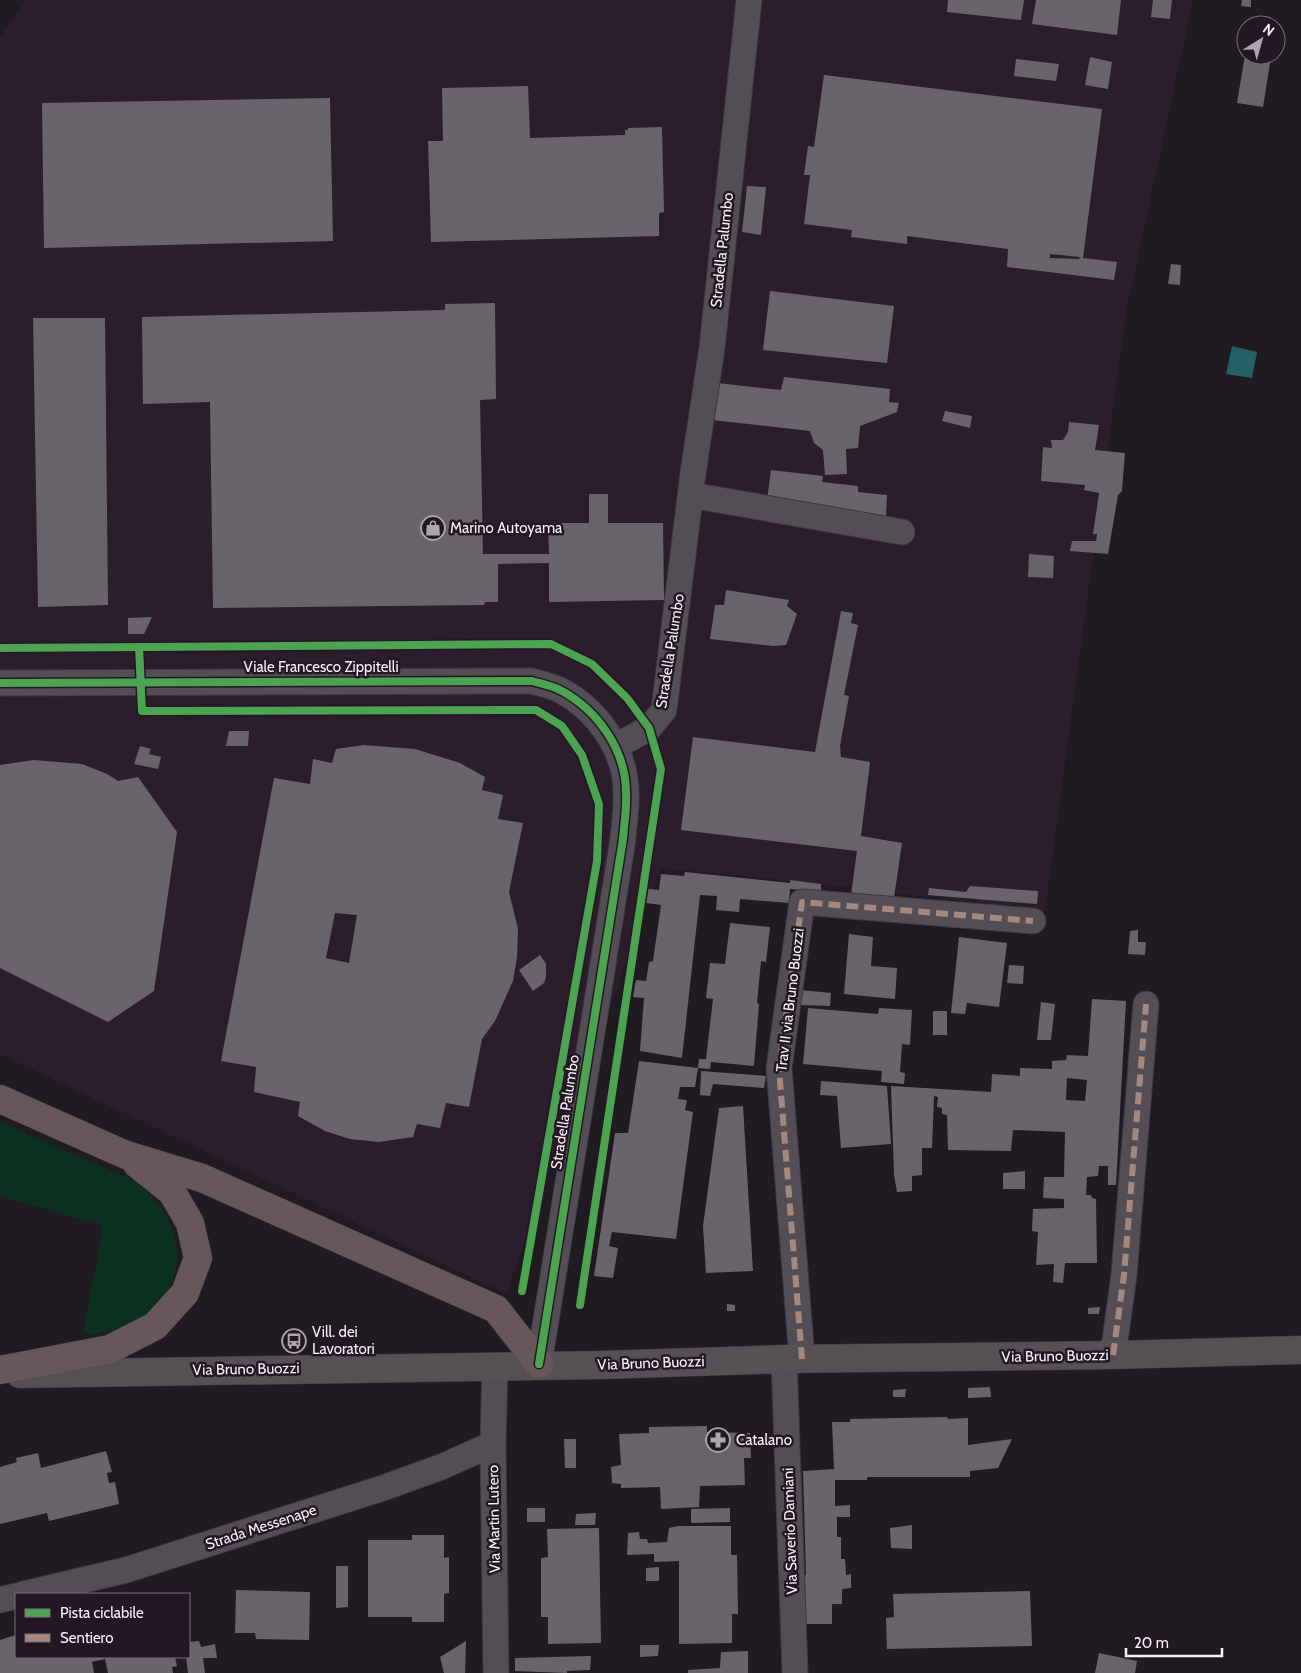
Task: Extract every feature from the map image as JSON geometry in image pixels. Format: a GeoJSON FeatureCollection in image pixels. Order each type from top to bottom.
{"type":"FeatureCollection","features":[{"type":"Feature","properties":{"kind":"highway"},"geometry":{"type":"LineString","coordinates":[[0,1099],[126,1155],[202,1178],[496,1309],[539,1364]]}},
{"type":"Feature","properties":{"kind":"highway"},"geometry":{"type":"LineString","coordinates":[[0,1370],[110,1349],[155,1326],[185,1293],[198,1258],[190,1223],[172,1192],[126,1155]]}},
{"type":"Feature","properties":{"kind":"main road","name":"Via Bruno Buozzi"},"geometry":{"type":"LineString","coordinates":[[0,1374],[539,1364],[601,1365],[793,1359],[1119,1355],[1301,1350]]}},
{"type":"Feature","properties":{"kind":"street","name":"Stradella Palumbo"},"geometry":{"type":"LineString","coordinates":[[539,1364],[623,839],[626,792],[622,767],[615,747],[649,728],[664,710],[712,348],[749,0]]}},
{"type":"Feature","properties":{"kind":"street"},"geometry":{"type":"LineString","coordinates":[[691,495],[902,532]]}},
{"type":"Feature","properties":{"kind":"street","name":"Viale Francesco Zippitelli"},"geometry":{"type":"LineString","coordinates":[[0,682],[532,681],[560,689],[586,706],[615,747]]}},
{"type":"Feature","properties":{"kind":"street","name":"Trav II via Bruno Buozzi"},"geometry":{"type":"LineString","coordinates":[[793,1359],[780,1068],[802,902],[1033,921]]}},
{"type":"Feature","properties":{"kind":"street"},"geometry":{"type":"LineString","coordinates":[[1119,1355],[1146,1004]]}},
{"type":"Feature","properties":{"kind":"street","name":"Via Saverio Damiani"},"geometry":{"type":"LineString","coordinates":[[793,1359],[795,1673]]}},
{"type":"Feature","properties":{"kind":"street","name":"Via Martin Lutero"},"geometry":{"type":"LineString","coordinates":[[495,1366],[493,1444],[496,1673]]}},
{"type":"Feature","properties":{"kind":"street","name":"Strada Messenape"},"geometry":{"type":"LineString","coordinates":[[28,1593],[126,1570],[383,1488],[441,1467],[493,1444]]}},
{"type":"Feature","properties":{"kind":"street"},"geometry":{"type":"LineString","coordinates":[[0,1600],[15,1596]]}},
{"type":"Feature","properties":{"kind":"shaded area"},"geometry":{"type":"Polygon","coordinates":[[[26,0],[1193,0],[1126,313],[1045,911],[796,881],[661,868],[506,1294],[0,1054],[0,37],[26,0]]]}},
{"type":"Feature","properties":{"kind":"green space"},"geometry":{"type":"Polygon","coordinates":[[[0,1122],[135,1181],[153,1198],[166,1216],[174,1236],[177,1257],[174,1277],[165,1295],[150,1312],[117,1329],[83,1334],[103,1226],[0,1196],[0,1122]]]}},
{"type":"Feature","properties":{"kind":"water"},"geometry":{"type":"Polygon","coordinates":[[[1232,346],[1257,352],[1252,378],[1226,374],[1232,346]]]}},
{"type":"Feature","properties":{"kind":"building"},"geometry":{"type":"Polygon","coordinates":[[[948,0],[1024,0],[1021,20],[947,12],[948,0]]]}},
{"type":"Feature","properties":{"kind":"building"},"geometry":{"type":"Polygon","coordinates":[[[1036,0],[1121,0],[1117,35],[1032,24],[1036,0]]]}},
{"type":"Feature","properties":{"kind":"building"},"geometry":{"type":"Polygon","coordinates":[[[1153,0],[1172,0],[1170,19],[1151,17],[1153,0]]]}},
{"type":"Feature","properties":{"kind":"building"},"geometry":{"type":"Polygon","coordinates":[[[1242,0],[1251,0],[1251,7],[1241,6],[1242,0]]]}},
{"type":"Feature","properties":{"kind":"building"},"geometry":{"type":"Polygon","coordinates":[[[1090,57],[1112,62],[1108,89],[1085,85],[1090,57]]]}},
{"type":"Feature","properties":{"kind":"building"},"geometry":{"type":"Polygon","coordinates":[[[1016,59],[1059,64],[1056,81],[1014,76],[1016,59]]]}},
{"type":"Feature","properties":{"kind":"building"},"geometry":{"type":"Polygon","coordinates":[[[1243,65],[1270,65],[1263,107],[1237,103],[1243,65]]]}},
{"type":"Feature","properties":{"kind":"building"},"geometry":{"type":"Polygon","coordinates":[[[824,75],[1102,109],[1083,258],[1117,262],[1114,280],[1007,267],[1008,249],[907,236],[907,244],[851,237],[852,230],[804,224],[810,175],[804,175],[808,146],[814,147],[824,75]],[[1050,254],[1050,258],[1079,259],[1080,257],[1050,254]]]}},
{"type":"Feature","properties":{"kind":"building"},"geometry":{"type":"Polygon","coordinates":[[[528,86],[530,138],[625,135],[625,130],[628,130],[628,128],[662,127],[664,212],[659,213],[659,236],[431,242],[428,141],[443,141],[442,88],[528,86]]]}},
{"type":"Feature","properties":{"kind":"building"},"geometry":{"type":"Polygon","coordinates":[[[330,98],[333,241],[44,248],[42,103],[330,98]]]}},
{"type":"Feature","properties":{"kind":"building"},"geometry":{"type":"Polygon","coordinates":[[[747,186],[766,187],[761,235],[742,232],[747,186]]]}},
{"type":"Feature","properties":{"kind":"building"},"geometry":{"type":"Polygon","coordinates":[[[1171,264],[1181,265],[1180,285],[1168,284],[1171,264]]]}},
{"type":"Feature","properties":{"kind":"building"},"geometry":{"type":"Polygon","coordinates":[[[770,291],[894,306],[887,363],[763,350],[770,291]]]}},
{"type":"Feature","properties":{"kind":"building"},"geometry":{"type":"Polygon","coordinates":[[[495,303],[496,399],[480,400],[483,554],[549,554],[548,523],[589,523],[589,494],[608,494],[608,523],[663,523],[664,600],[549,602],[549,563],[498,564],[498,602],[485,602],[484,605],[213,608],[210,402],[143,404],[142,317],[445,310],[445,304],[495,303]]]}},
{"type":"Feature","properties":{"kind":"building"},"geometry":{"type":"Polygon","coordinates":[[[33,318],[105,318],[108,605],[38,607],[33,318]]]}},
{"type":"Feature","properties":{"kind":"building"},"geometry":{"type":"Polygon","coordinates":[[[784,377],[890,389],[889,402],[899,403],[897,412],[860,426],[858,448],[846,449],[847,474],[825,475],[823,450],[814,443],[810,431],[712,420],[717,383],[781,390],[784,377]]]}},
{"type":"Feature","properties":{"kind":"building"},"geometry":{"type":"Polygon","coordinates":[[[945,411],[972,416],[970,428],[942,421],[945,411]]]}},
{"type":"Feature","properties":{"kind":"building"},"geometry":{"type":"Polygon","coordinates":[[[1069,422],[1099,425],[1095,450],[1125,453],[1122,491],[1118,495],[1108,554],[1070,551],[1072,541],[1096,541],[1097,534],[1093,534],[1099,493],[1084,490],[1085,485],[1041,481],[1043,447],[1052,448],[1051,440],[1063,440],[1068,432],[1069,422]]]}},
{"type":"Feature","properties":{"kind":"building"},"geometry":{"type":"Polygon","coordinates":[[[771,470],[823,476],[822,482],[858,486],[858,492],[887,495],[886,516],[855,515],[767,500],[771,470]]]}},
{"type":"Feature","properties":{"kind":"building"},"geometry":{"type":"Polygon","coordinates":[[[1029,554],[1054,556],[1053,578],[1028,577],[1029,554]]]}},
{"type":"Feature","properties":{"kind":"building"},"geometry":{"type":"Polygon","coordinates":[[[726,590],[789,600],[787,606],[797,614],[786,645],[773,646],[710,639],[715,605],[724,605],[726,590]]]}},
{"type":"Feature","properties":{"kind":"building"},"geometry":{"type":"Polygon","coordinates":[[[841,611],[853,613],[851,623],[858,625],[844,695],[849,696],[840,746],[841,757],[870,762],[861,836],[902,843],[894,898],[851,895],[857,851],[681,830],[693,737],[815,752],[841,611]]]}},
{"type":"Feature","properties":{"kind":"building"},"geometry":{"type":"Polygon","coordinates":[[[152,617],[144,634],[128,634],[128,618],[152,617]]]}},
{"type":"Feature","properties":{"kind":"building"},"geometry":{"type":"Polygon","coordinates":[[[229,731],[249,731],[248,746],[226,746],[229,731]]]}},
{"type":"Feature","properties":{"kind":"building"},"geometry":{"type":"Polygon","coordinates":[[[364,745],[415,749],[460,763],[485,777],[482,790],[503,795],[498,819],[523,823],[509,892],[518,929],[517,957],[513,981],[495,1021],[482,1039],[469,1107],[446,1103],[440,1128],[417,1124],[413,1137],[379,1142],[350,1139],[325,1131],[298,1116],[300,1102],[254,1092],[256,1067],[221,1061],[274,778],[310,784],[313,759],[332,763],[336,749],[364,745]],[[335,913],[326,958],[349,963],[357,915],[335,913]]]}},
{"type":"Feature","properties":{"kind":"building"},"geometry":{"type":"Polygon","coordinates":[[[140,746],[151,749],[149,754],[161,757],[158,769],[134,764],[140,746]]]}},
{"type":"Feature","properties":{"kind":"building"},"geometry":{"type":"Polygon","coordinates":[[[34,760],[82,764],[107,774],[118,781],[138,777],[177,832],[154,991],[108,1022],[0,968],[0,765],[34,760]]]}},
{"type":"Feature","properties":{"kind":"building"},"geometry":{"type":"Polygon","coordinates":[[[685,872],[790,883],[790,880],[821,884],[821,891],[790,889],[789,903],[740,899],[739,912],[716,910],[717,896],[700,895],[682,1058],[640,1051],[644,998],[633,997],[636,980],[646,981],[649,962],[653,961],[661,905],[646,903],[648,889],[659,890],[661,874],[684,876],[685,872]]]}},
{"type":"Feature","properties":{"kind":"building"},"geometry":{"type":"Polygon","coordinates":[[[970,886],[1038,891],[1037,904],[928,895],[929,888],[966,892],[970,886]]]}},
{"type":"Feature","properties":{"kind":"building"},"geometry":{"type":"Polygon","coordinates":[[[730,923],[770,927],[766,962],[761,961],[754,1066],[711,1062],[710,1069],[698,1068],[699,1059],[706,1059],[713,999],[706,998],[710,963],[725,964],[730,923]]]}},
{"type":"Feature","properties":{"kind":"building"},"geometry":{"type":"Polygon","coordinates":[[[1138,930],[1138,942],[1146,942],[1145,955],[1128,954],[1130,931],[1138,930]]]}},
{"type":"Feature","properties":{"kind":"building"},"geometry":{"type":"Polygon","coordinates":[[[849,934],[873,937],[871,966],[897,968],[895,999],[844,994],[849,934]]]}},
{"type":"Feature","properties":{"kind":"building"},"geometry":{"type":"Polygon","coordinates":[[[959,937],[1007,943],[999,1007],[967,1003],[965,1014],[951,1013],[959,937]]]}},
{"type":"Feature","properties":{"kind":"building"},"geometry":{"type":"Polygon","coordinates":[[[540,955],[546,964],[546,977],[544,983],[533,991],[519,970],[540,955]]]}},
{"type":"Feature","properties":{"kind":"building"},"geometry":{"type":"Polygon","coordinates":[[[1009,965],[1024,966],[1023,984],[1007,983],[1009,965]]]}},
{"type":"Feature","properties":{"kind":"building"},"geometry":{"type":"Polygon","coordinates":[[[801,990],[831,993],[830,1006],[799,1005],[801,990]]]}},
{"type":"Feature","properties":{"kind":"building"},"geometry":{"type":"Polygon","coordinates":[[[1092,999],[1126,1001],[1116,1185],[1108,1185],[1108,1166],[1099,1166],[1098,1176],[1087,1177],[1086,1195],[1091,1195],[1092,1198],[1096,1199],[1097,1263],[1065,1263],[1063,1283],[1053,1282],[1054,1264],[1036,1265],[1038,1232],[1032,1231],[1033,1209],[1064,1208],[1064,1199],[1043,1198],[1044,1177],[1064,1177],[1065,1132],[1013,1130],[1011,1151],[948,1150],[947,1115],[942,1114],[942,1108],[937,1107],[938,1097],[934,1096],[932,1148],[922,1148],[922,1175],[912,1176],[912,1191],[897,1192],[894,1175],[891,1086],[991,1092],[992,1074],[1020,1076],[1020,1068],[1052,1069],[1052,1061],[1066,1060],[1067,1055],[1088,1056],[1092,999]],[[1067,1078],[1066,1100],[1085,1101],[1087,1080],[1067,1078]]]}},
{"type":"Feature","properties":{"kind":"building"},"geometry":{"type":"Polygon","coordinates":[[[1041,1002],[1055,1004],[1051,1040],[1037,1040],[1041,1002]]]}},
{"type":"Feature","properties":{"kind":"building"},"geometry":{"type":"Polygon","coordinates":[[[808,1008],[878,1014],[879,1008],[912,1010],[910,1045],[902,1044],[900,1072],[905,1073],[904,1084],[881,1082],[882,1071],[803,1064],[808,1008]]]}},
{"type":"Feature","properties":{"kind":"building"},"geometry":{"type":"Polygon","coordinates":[[[933,1011],[947,1011],[947,1035],[933,1035],[933,1011]]]}},
{"type":"Feature","properties":{"kind":"building"},"geometry":{"type":"Polygon","coordinates":[[[639,1061],[698,1068],[695,1087],[680,1087],[678,1099],[687,1100],[685,1110],[693,1112],[676,1239],[612,1232],[609,1246],[618,1248],[613,1278],[594,1276],[615,1133],[628,1133],[639,1061]]]}},
{"type":"Feature","properties":{"kind":"building"},"geometry":{"type":"Polygon","coordinates":[[[701,1071],[766,1076],[764,1088],[713,1084],[710,1096],[700,1095],[701,1071]]]}},
{"type":"Feature","properties":{"kind":"building"},"geometry":{"type":"Polygon","coordinates":[[[821,1081],[887,1086],[891,1144],[841,1148],[837,1096],[820,1095],[821,1081]]]}},
{"type":"Feature","properties":{"kind":"building"},"geometry":{"type":"Polygon","coordinates":[[[743,1106],[753,1271],[706,1273],[703,1226],[719,1108],[743,1106]]]}},
{"type":"Feature","properties":{"kind":"building"},"geometry":{"type":"Polygon","coordinates":[[[1025,1171],[1025,1189],[1003,1189],[1003,1173],[1025,1171]]]}},
{"type":"Feature","properties":{"kind":"building"},"geometry":{"type":"Polygon","coordinates":[[[727,1304],[735,1305],[735,1311],[727,1311],[727,1304]]]}},
{"type":"Feature","properties":{"kind":"building"},"geometry":{"type":"Polygon","coordinates":[[[1100,1307],[1099,1314],[1088,1314],[1088,1308],[1100,1307]]]}},
{"type":"Feature","properties":{"kind":"building"},"geometry":{"type":"Polygon","coordinates":[[[990,1387],[991,1397],[968,1398],[968,1388],[990,1387]]]}},
{"type":"Feature","properties":{"kind":"building"},"geometry":{"type":"Polygon","coordinates":[[[906,1389],[905,1397],[893,1397],[893,1390],[906,1389]]]}},
{"type":"Feature","properties":{"kind":"building"},"geometry":{"type":"Polygon","coordinates":[[[947,1417],[948,1419],[968,1418],[968,1445],[1012,1439],[998,1468],[970,1471],[970,1477],[867,1477],[867,1480],[835,1480],[835,1506],[850,1505],[850,1517],[837,1517],[837,1537],[841,1537],[841,1559],[845,1559],[846,1575],[851,1574],[851,1588],[842,1589],[842,1604],[832,1604],[832,1624],[799,1624],[799,1577],[806,1575],[803,1471],[834,1469],[832,1422],[850,1422],[850,1419],[947,1417]]]}},
{"type":"Feature","properties":{"kind":"building"},"geometry":{"type":"Polygon","coordinates":[[[707,1426],[707,1432],[750,1433],[751,1458],[744,1458],[745,1485],[700,1486],[699,1507],[661,1509],[660,1487],[621,1488],[621,1484],[612,1483],[611,1467],[621,1465],[619,1434],[649,1433],[649,1427],[707,1426]]]}},
{"type":"Feature","properties":{"kind":"building"},"geometry":{"type":"Polygon","coordinates":[[[564,1439],[576,1439],[576,1468],[565,1468],[564,1439]]]}},
{"type":"Feature","properties":{"kind":"building"},"geometry":{"type":"Polygon","coordinates":[[[106,1451],[112,1472],[107,1473],[109,1483],[115,1482],[119,1504],[49,1521],[47,1513],[0,1524],[0,1467],[17,1462],[16,1458],[38,1453],[41,1468],[106,1451]]]}},
{"type":"Feature","properties":{"kind":"building"},"geometry":{"type":"Polygon","coordinates":[[[527,1508],[545,1508],[545,1522],[527,1522],[527,1508]]]}},
{"type":"Feature","properties":{"kind":"building"},"geometry":{"type":"Polygon","coordinates":[[[730,1508],[730,1522],[691,1523],[691,1509],[730,1508]]]}},
{"type":"Feature","properties":{"kind":"building"},"geometry":{"type":"Polygon","coordinates":[[[596,1513],[595,1525],[575,1525],[576,1514],[596,1513]]]}},
{"type":"Feature","properties":{"kind":"building"},"geometry":{"type":"Polygon","coordinates":[[[912,1525],[912,1549],[891,1548],[890,1528],[912,1525]]]}},
{"type":"Feature","properties":{"kind":"building"},"geometry":{"type":"Polygon","coordinates":[[[678,1526],[731,1526],[731,1555],[737,1555],[738,1614],[732,1614],[732,1643],[679,1644],[679,1561],[654,1562],[654,1554],[627,1555],[628,1533],[639,1532],[640,1539],[647,1539],[648,1543],[667,1542],[669,1528],[678,1526]]]}},
{"type":"Feature","properties":{"kind":"building"},"geometry":{"type":"Polygon","coordinates":[[[599,1528],[601,1643],[548,1644],[548,1617],[541,1617],[541,1558],[548,1557],[547,1529],[599,1528]]]}},
{"type":"Feature","properties":{"kind":"building"},"geometry":{"type":"Polygon","coordinates":[[[412,1535],[444,1535],[444,1558],[449,1557],[449,1593],[444,1594],[444,1622],[412,1622],[412,1617],[368,1617],[368,1540],[412,1540],[412,1535]]]}},
{"type":"Feature","properties":{"kind":"building"},"geometry":{"type":"Polygon","coordinates":[[[336,1566],[348,1566],[348,1607],[336,1608],[336,1566]]]}},
{"type":"Feature","properties":{"kind":"building"},"geometry":{"type":"Polygon","coordinates":[[[659,1567],[659,1581],[646,1581],[646,1568],[659,1567]]]}},
{"type":"Feature","properties":{"kind":"building"},"geometry":{"type":"Polygon","coordinates":[[[236,1590],[310,1592],[309,1640],[256,1639],[255,1633],[235,1633],[236,1590]]]}},
{"type":"Feature","properties":{"kind":"building"},"geometry":{"type":"Polygon","coordinates":[[[1030,1591],[1032,1646],[887,1649],[886,1618],[894,1617],[893,1594],[1030,1591]]]}},
{"type":"Feature","properties":{"kind":"building"},"geometry":{"type":"Polygon","coordinates":[[[15,1635],[15,1658],[175,1658],[177,1666],[172,1667],[173,1673],[108,1673],[105,1659],[92,1662],[94,1673],[0,1673],[0,1640],[15,1635]]]}},
{"type":"Feature","properties":{"kind":"building"},"geometry":{"type":"Polygon","coordinates":[[[199,1641],[201,1647],[215,1644],[217,1658],[203,1658],[205,1673],[188,1673],[186,1658],[190,1658],[190,1642],[199,1641]]]}},
{"type":"Feature","properties":{"kind":"building"},"geometry":{"type":"Polygon","coordinates":[[[466,1641],[465,1673],[444,1673],[440,1657],[466,1641]]]}},
{"type":"Feature","properties":{"kind":"building"},"geometry":{"type":"Polygon","coordinates":[[[640,1645],[659,1645],[658,1656],[640,1657],[640,1645]]]}},
{"type":"Feature","properties":{"kind":"building"},"geometry":{"type":"Polygon","coordinates":[[[748,1651],[748,1673],[688,1673],[688,1670],[720,1668],[721,1652],[748,1651]]]}},
{"type":"Feature","properties":{"kind":"building"},"geometry":{"type":"Polygon","coordinates":[[[1099,1653],[1137,1661],[1135,1673],[1095,1673],[1099,1653]]]}},
{"type":"Feature","properties":{"kind":"building"},"geometry":{"type":"Polygon","coordinates":[[[591,1656],[590,1670],[567,1671],[567,1673],[515,1671],[515,1658],[591,1656]]]}},
{"type":"Feature","properties":{"kind":"marked path"},"geometry":{"type":"LineString","coordinates":[[802,1359],[779,1068],[802,902],[1033,921]]}},
{"type":"Feature","properties":{"kind":"marked path"},"geometry":{"type":"LineString","coordinates":[[1113,1355],[1124,1275],[1146,1004]]}},
{"type":"Feature","properties":{"kind":"cycle path"},"geometry":{"type":"LineString","coordinates":[[0,648],[551,644],[592,664],[627,698],[649,728],[661,769],[580,1305]]}},
{"type":"Feature","properties":{"kind":"cycle path"},"geometry":{"type":"LineString","coordinates":[[139,647],[142,711],[536,710],[562,726],[582,755],[599,804],[597,861],[522,1291]]}},
{"type":"Feature","properties":{"kind":"cycle path"},"geometry":{"type":"LineString","coordinates":[[0,683],[532,681],[551,686],[575,699],[587,709],[608,733],[621,762],[625,777],[626,804],[623,839],[539,1364]]}},
{"type":"Feature","properties":{"kind":"place","name":"Marino Autoyama"},"geometry":{"type":"Point","coordinates":[433,528]}},
{"type":"Feature","properties":{"kind":"place","name":"Vill. dei Lavoratori"},"geometry":{"type":"Point","coordinates":[294,1341]}},
{"type":"Feature","properties":{"kind":"place","name":"Catalano"},"geometry":{"type":"Point","coordinates":[718,1440]}}]}
